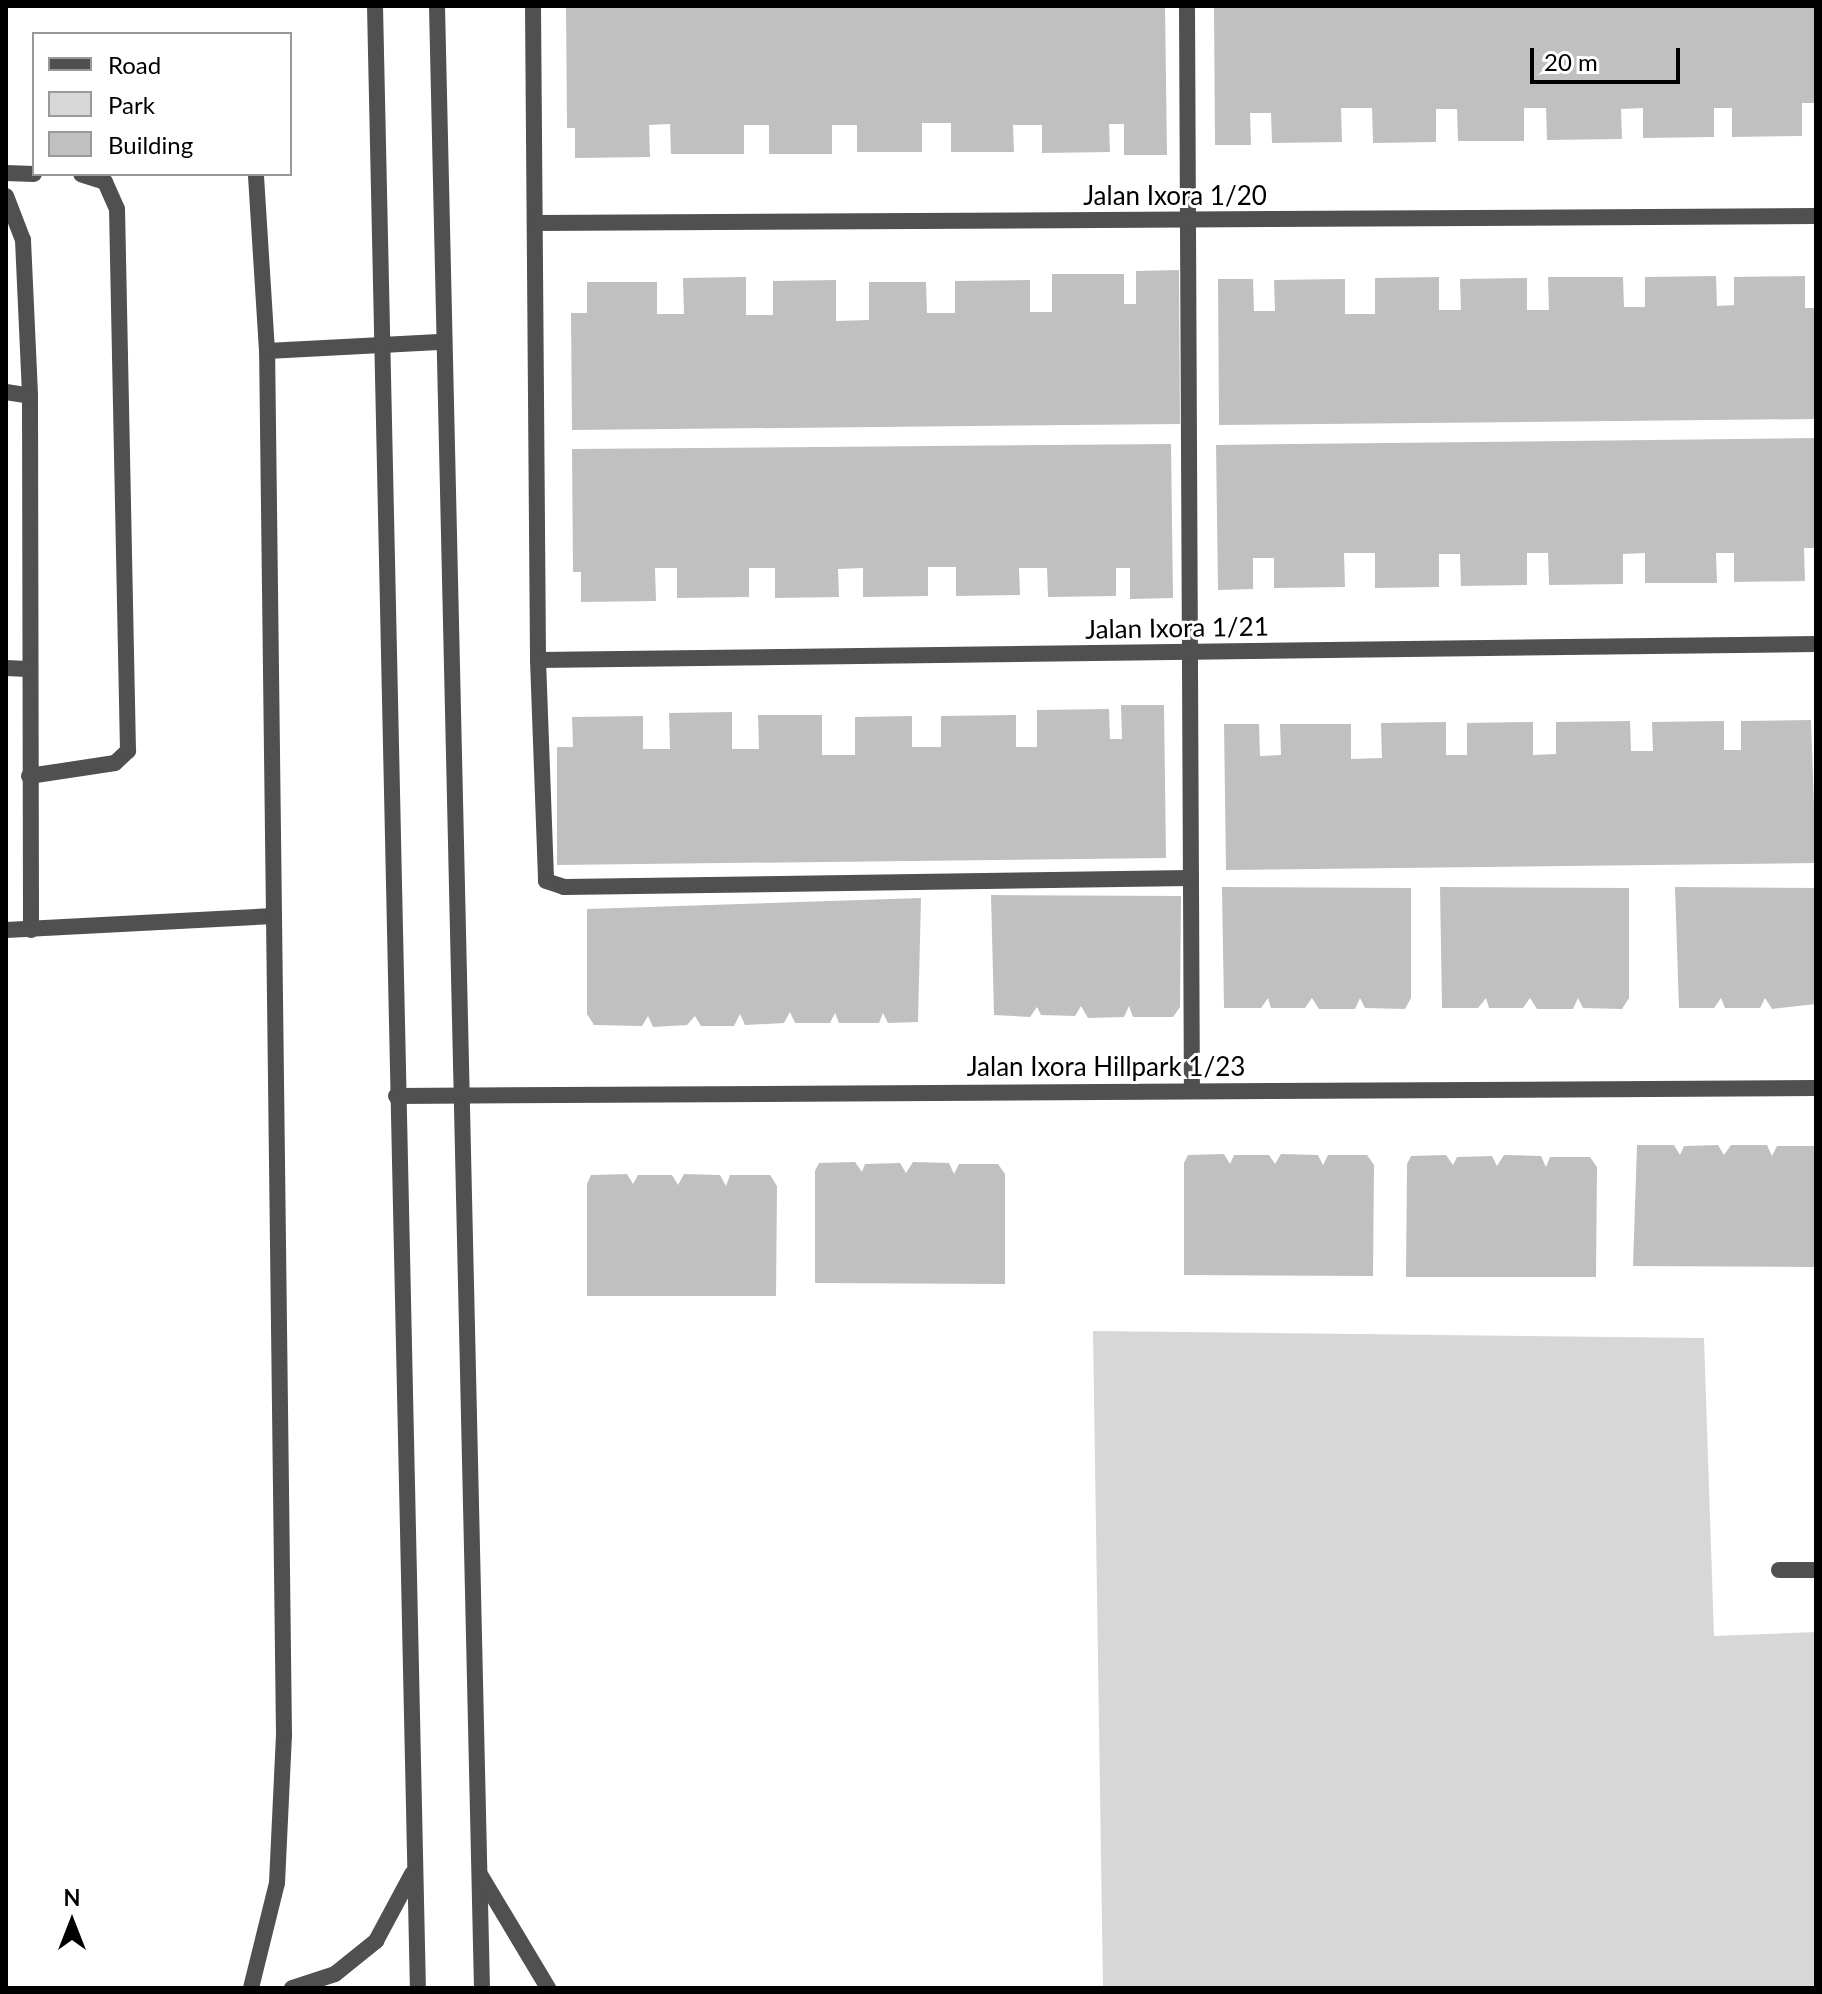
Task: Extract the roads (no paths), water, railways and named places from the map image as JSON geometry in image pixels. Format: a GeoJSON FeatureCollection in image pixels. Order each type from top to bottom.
{"type":"FeatureCollection","features":[{"type":"Feature","properties":{"kind":"street"},"geometry":{"type":"LineString","coordinates":[[375,6],[377,345],[418,1988]]}},
{"type":"Feature","properties":{"kind":"street"},"geometry":{"type":"LineString","coordinates":[[437,6],[439,342],[482,1988]]}},
{"type":"Feature","properties":{"kind":"street"},"geometry":{"type":"LineString","coordinates":[[533,6],[538,660],[546,881],[564,887],[1191,878]]}},
{"type":"Feature","properties":{"kind":"street"},"geometry":{"type":"LineString","coordinates":[[1187,6],[1192,1091]]}},
{"type":"Feature","properties":{"kind":"street"},"geometry":{"type":"LineString","coordinates":[[6,173],[32,174]]}},
{"type":"Feature","properties":{"kind":"street"},"geometry":{"type":"LineString","coordinates":[[29,776],[115,763],[128,751],[117,209],[105,182],[87,176]]}},
{"type":"Feature","properties":{"kind":"street"},"geometry":{"type":"LineString","coordinates":[[251,1988],[277,1883],[284,1735],[269,916],[267,351],[256,176]]}},
{"type":"Feature","properties":{"kind":"street"},"geometry":{"type":"LineString","coordinates":[[6,196],[23,240],[30,396],[27,669],[31,930]]}},
{"type":"Feature","properties":{"kind":"street","name":"Jalan Ixora 1/20"},"geometry":{"type":"LineString","coordinates":[[535,223],[1816,216]]}},
{"type":"Feature","properties":{"kind":"street"},"geometry":{"type":"LineString","coordinates":[[267,351],[439,342]]}},
{"type":"Feature","properties":{"kind":"street"},"geometry":{"type":"LineString","coordinates":[[6,392],[30,396]]}},
{"type":"Feature","properties":{"kind":"street","name":"Jalan Ixora 1/21"},"geometry":{"type":"LineString","coordinates":[[538,660],[1816,644]]}},
{"type":"Feature","properties":{"kind":"street"},"geometry":{"type":"LineString","coordinates":[[6,668],[27,669]]}},
{"type":"Feature","properties":{"kind":"street"},"geometry":{"type":"LineString","coordinates":[[6,930],[269,916]]}},
{"type":"Feature","properties":{"kind":"street","name":"Jalan Ixora Hillpark 1/23"},"geometry":{"type":"LineString","coordinates":[[396,1096],[1816,1088]]}},
{"type":"Feature","properties":{"kind":"street"},"geometry":{"type":"LineString","coordinates":[[1779,1570],[1816,1570]]}},
{"type":"Feature","properties":{"kind":"street"},"geometry":{"type":"LineString","coordinates":[[292,1988],[335,1974],[376,1941],[414,1871]]}},
{"type":"Feature","properties":{"kind":"street"},"geometry":{"type":"LineString","coordinates":[[478,1871],[548,1988]]}}]}
